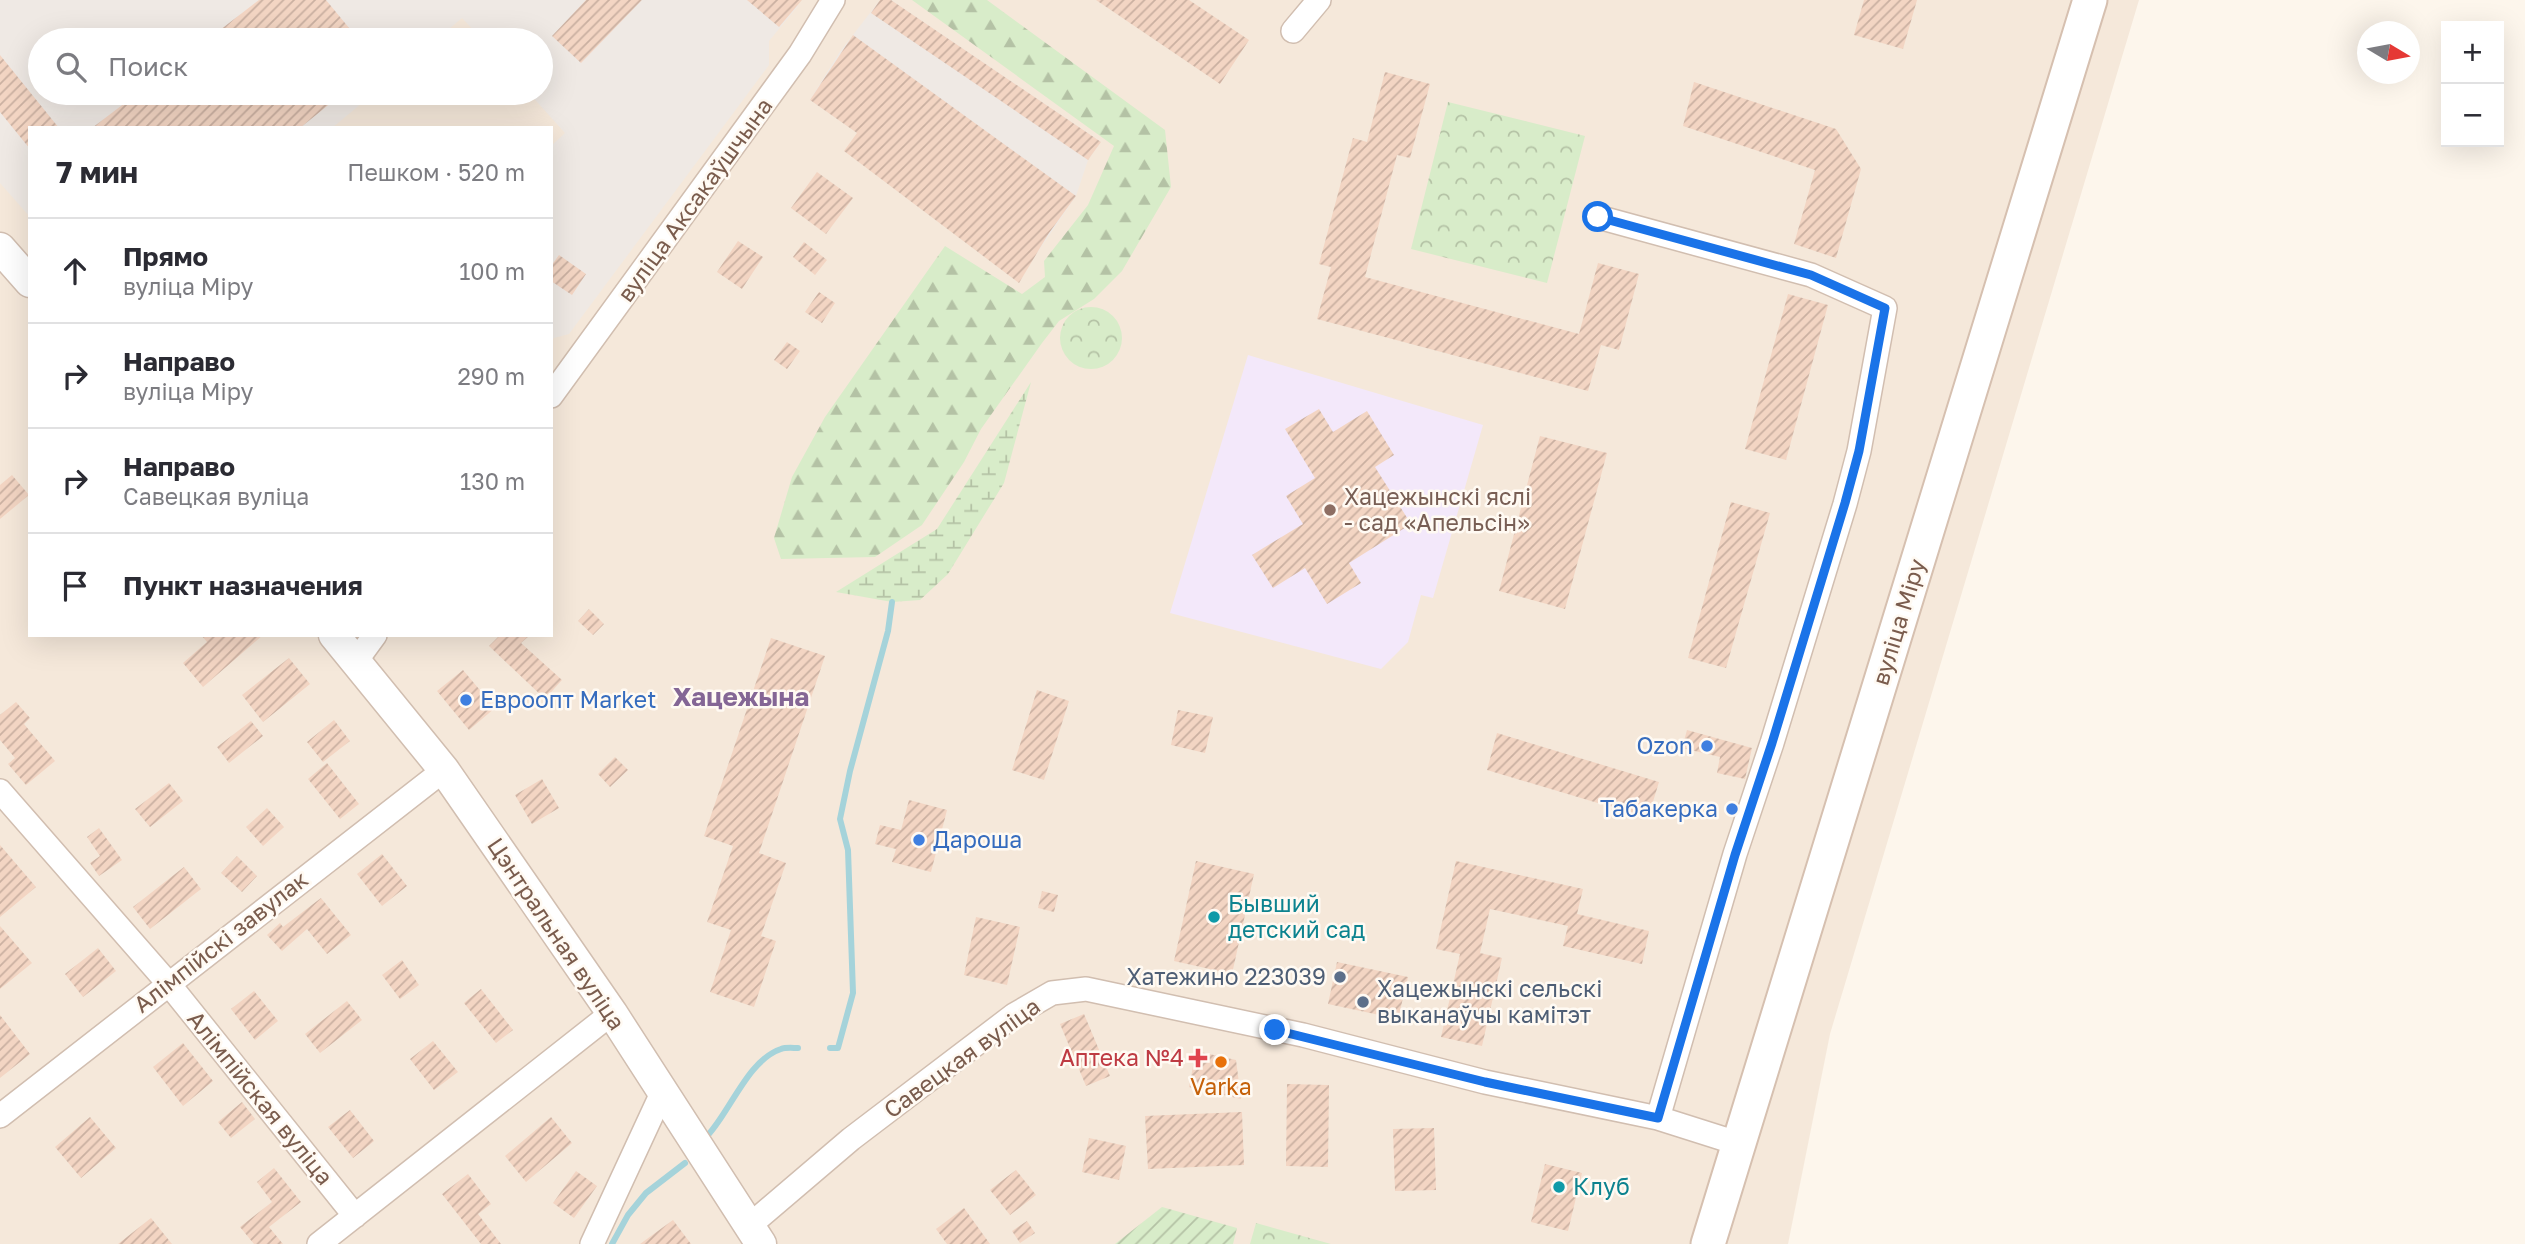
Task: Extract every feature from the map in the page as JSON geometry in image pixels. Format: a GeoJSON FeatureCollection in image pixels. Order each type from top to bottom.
{"type":"FeatureCollection","features":[{"type":"Feature","properties":{"kind":"main road","name":"вуліца Міру"},"geometry":{"type":"LineString","coordinates":[[1708,1244],[2090,0]]}},
{"type":"Feature","properties":{"kind":"street","name":"вуліца Аксакаўшчына"},"geometry":{"type":"LineString","coordinates":[[553,393],[792,65],[833,0]]}},
{"type":"Feature","properties":{"kind":"street"},"geometry":{"type":"LineString","coordinates":[[1293,31],[1319,0]]}},
{"type":"Feature","properties":{"kind":"street"},"geometry":{"type":"LineString","coordinates":[[1598,217],[1811,275],[1885,308],[1859,451],[1845,503],[1735,855],[1658,1118]]}},
{"type":"Feature","properties":{"kind":"street"},"geometry":{"type":"LineString","coordinates":[[0,248],[28,280]]}},
{"type":"Feature","properties":{"kind":"street","name":"Цэнтральная вуліца"},"geometry":{"type":"LineString","coordinates":[[336,637],[444,770],[612,1013],[755,1235]]}},
{"type":"Feature","properties":{"kind":"street"},"geometry":{"type":"LineString","coordinates":[[356,661],[374,637]]}},
{"type":"Feature","properties":{"kind":"street","name":"Алімпійскі завулак"},"geometry":{"type":"LineString","coordinates":[[0,1115],[444,770]]}},
{"type":"Feature","properties":{"kind":"street","name":"Алімпійская вуліца"},"geometry":{"type":"LineString","coordinates":[[0,790],[168,984],[355,1216]]}},
{"type":"Feature","properties":{"kind":"street","name":"Савецкая вуліца"},"geometry":{"type":"LineString","coordinates":[[755,1235],[852,1139],[1014,1015],[1052,993],[1086,989],[1303,1035],[1485,1082],[1658,1118],[1740,1144]]}},
{"type":"Feature","properties":{"kind":"street"},"geometry":{"type":"LineString","coordinates":[[319,1244],[612,1013]]}},
{"type":"Feature","properties":{"kind":"street"},"geometry":{"type":"LineString","coordinates":[[592,1244],[662,1093]]}},
{"type":"Feature","properties":{"kind":"shaded area"},"geometry":{"type":"Polygon","coordinates":[[[0,0],[2139,0],[1830,1034],[1788,1244],[0,1244],[0,0]]]}},
{"type":"Feature","properties":{"kind":"shaded area"},"geometry":{"type":"Polygon","coordinates":[[[0,0],[790,0],[798,6],[769,41],[769,65],[569,334],[553,339],[553,144],[565,133],[540,105],[553,105],[553,28],[472,28],[462,18],[450,28],[28,28],[28,105],[360,105],[334,126],[28,126],[28,215],[0,183],[0,0]]]}},
{"type":"Feature","properties":{"kind":"shaded area"},"geometry":{"type":"Polygon","coordinates":[[[880,0],[891,0],[1101,142],[1088,160],[1076,196],[1035,256],[810,100],[839,53],[880,0]]]}},
{"type":"Feature","properties":{"kind":"shaded area","name":"Хацежынскі яслі - сад «Апельсін»"},"geometry":{"type":"Polygon","coordinates":[[[1248,355],[1483,425],[1433,598],[1421,595],[1408,642],[1381,669],[1170,613],[1248,355]]]}},
{"type":"Feature","properties":{"kind":"green space"},"geometry":{"type":"Polygon","coordinates":[[[912,0],[987,0],[1165,130],[1171,187],[1122,271],[1094,299],[1059,321],[1042,343],[981,429],[964,462],[922,525],[875,557],[781,559],[774,538],[792,477],[825,417],[945,246],[1022,294],[1045,277],[1044,261],[1088,205],[1114,146],[912,0]]]}},
{"type":"Feature","properties":{"kind":"green space"},"geometry":{"type":"Polygon","coordinates":[[[1448,102],[1585,136],[1547,283],[1411,249],[1448,102]]]}},
{"type":"Feature","properties":{"kind":"green space"},"geometry":{"type":"Polygon","coordinates":[[[1085,307],[1097,307],[1113,316],[1120,326],[1120,350],[1113,360],[1097,369],[1085,369],[1074,364],[1065,355],[1060,344],[1060,332],[1065,321],[1074,312],[1085,307]]]}},
{"type":"Feature","properties":{"kind":"green space"},"geometry":{"type":"Polygon","coordinates":[[[1031,382],[1004,483],[948,574],[920,600],[892,602],[836,592],[937,529],[1031,382]]]}},
{"type":"Feature","properties":{"kind":"green space"},"geometry":{"type":"Polygon","coordinates":[[[1162,1207],[1237,1228],[1233,1244],[1115,1244],[1162,1207]]]}},
{"type":"Feature","properties":{"kind":"green space"},"geometry":{"type":"Polygon","coordinates":[[[1256,1223],[1331,1244],[1250,1244],[1256,1223]]]}},
{"type":"Feature","properties":{"kind":"building"},"geometry":{"type":"Polygon","coordinates":[[[259,0],[326,0],[349,28],[223,28],[259,0]]]}},
{"type":"Feature","properties":{"kind":"building"},"geometry":{"type":"Polygon","coordinates":[[[586,0],[642,0],[581,63],[553,35],[586,0]]]}},
{"type":"Feature","properties":{"kind":"building"},"geometry":{"type":"Polygon","coordinates":[[[747,0],[802,0],[779,27],[747,0]]]}},
{"type":"Feature","properties":{"kind":"building"},"geometry":{"type":"Polygon","coordinates":[[[880,0],[891,0],[1101,142],[1088,160],[871,13],[880,0]]]}},
{"type":"Feature","properties":{"kind":"building"},"geometry":{"type":"Polygon","coordinates":[[[1096,0],[1189,0],[1249,40],[1220,84],[1096,0]]]}},
{"type":"Feature","properties":{"kind":"building"},"geometry":{"type":"Polygon","coordinates":[[[1864,0],[1917,0],[1903,49],[1854,35],[1864,0]]]}},
{"type":"Feature","properties":{"kind":"building"},"geometry":{"type":"Polygon","coordinates":[[[853,35],[1076,196],[1049,233],[1019,283],[844,151],[857,133],[810,100],[853,35]]]}},
{"type":"Feature","properties":{"kind":"building"},"geometry":{"type":"Polygon","coordinates":[[[0,55],[28,90],[28,105],[40,105],[57,126],[28,126],[28,147],[0,112],[0,55]]]}},
{"type":"Feature","properties":{"kind":"building"},"geometry":{"type":"Polygon","coordinates":[[[1385,72],[1430,84],[1410,158],[1397,155],[1365,277],[1579,334],[1598,263],[1639,274],[1619,350],[1601,345],[1588,391],[1317,319],[1331,267],[1319,264],[1353,138],[1367,142],[1385,72]]]}},
{"type":"Feature","properties":{"kind":"building"},"geometry":{"type":"Polygon","coordinates":[[[1694,82],[1836,129],[1861,169],[1836,258],[1794,244],[1815,170],[1683,126],[1694,82]]]}},
{"type":"Feature","properties":{"kind":"building"},"geometry":{"type":"Polygon","coordinates":[[[122,105],[328,105],[302,126],[95,126],[122,105]]]}},
{"type":"Feature","properties":{"kind":"building"},"geometry":{"type":"Polygon","coordinates":[[[817,172],[853,198],[826,234],[791,208],[817,172]]]}},
{"type":"Feature","properties":{"kind":"building"},"geometry":{"type":"Polygon","coordinates":[[[738,241],[763,257],[742,289],[717,272],[738,241]]]}},
{"type":"Feature","properties":{"kind":"building"},"geometry":{"type":"Polygon","coordinates":[[[804,242],[827,260],[815,275],[793,257],[804,242]]]}},
{"type":"Feature","properties":{"kind":"building"},"geometry":{"type":"Polygon","coordinates":[[[559,255],[586,274],[572,295],[553,282],[553,263],[559,255]]]}},
{"type":"Feature","properties":{"kind":"building"},"geometry":{"type":"Polygon","coordinates":[[[819,292],[835,303],[822,323],[805,312],[819,292]]]}},
{"type":"Feature","properties":{"kind":"building"},"geometry":{"type":"Polygon","coordinates":[[[1788,294],[1828,305],[1786,460],[1745,449],[1788,294]]]}},
{"type":"Feature","properties":{"kind":"building"},"geometry":{"type":"Polygon","coordinates":[[[787,342],[800,351],[787,369],[774,360],[787,342]]]}},
{"type":"Feature","properties":{"kind":"building"},"geometry":{"type":"Polygon","coordinates":[[[1319,409],[1333,432],[1367,411],[1394,455],[1375,467],[1411,524],[1349,563],[1361,583],[1327,604],[1305,568],[1273,588],[1252,555],[1303,524],[1286,496],[1315,478],[1285,429],[1319,409]]]}},
{"type":"Feature","properties":{"kind":"building"},"geometry":{"type":"Polygon","coordinates":[[[1540,436],[1607,453],[1565,609],[1499,591],[1540,436]]]}},
{"type":"Feature","properties":{"kind":"building"},"geometry":{"type":"Polygon","coordinates":[[[12,475],[28,496],[0,519],[0,485],[12,475]]]}},
{"type":"Feature","properties":{"kind":"building"},"geometry":{"type":"Polygon","coordinates":[[[1731,502],[1770,513],[1726,668],[1688,658],[1731,502]]]}},
{"type":"Feature","properties":{"kind":"building"},"geometry":{"type":"Polygon","coordinates":[[[589,609],[604,624],[593,635],[578,621],[589,609]]]}},
{"type":"Feature","properties":{"kind":"building"},"geometry":{"type":"Polygon","coordinates":[[[203,637],[261,637],[203,687],[183,663],[207,642],[203,637]]]}},
{"type":"Feature","properties":{"kind":"building"},"geometry":{"type":"Polygon","coordinates":[[[498,637],[528,637],[521,643],[562,680],[545,699],[489,646],[498,637]]]}},
{"type":"Feature","properties":{"kind":"building"},"geometry":{"type":"Polygon","coordinates":[[[771,638],[825,656],[759,853],[786,863],[761,936],[776,941],[754,1007],[710,992],[731,930],[707,922],[733,846],[704,836],[771,638]]]}},
{"type":"Feature","properties":{"kind":"building"},"geometry":{"type":"Polygon","coordinates":[[[289,658],[310,684],[263,722],[242,695],[289,658]]]}},
{"type":"Feature","properties":{"kind":"building","name":"Евроопт Market"},"geometry":{"type":"Polygon","coordinates":[[[463,670],[495,708],[469,730],[437,691],[463,670]]]}},
{"type":"Feature","properties":{"kind":"building"},"geometry":{"type":"Polygon","coordinates":[[[1037,690],[1069,701],[1044,780],[1012,770],[1037,690]]]}},
{"type":"Feature","properties":{"kind":"building"},"geometry":{"type":"Polygon","coordinates":[[[16,702],[30,718],[24,724],[55,761],[26,785],[8,764],[15,758],[0,740],[0,715],[16,702]]]}},
{"type":"Feature","properties":{"kind":"building"},"geometry":{"type":"Polygon","coordinates":[[[1178,710],[1213,717],[1205,753],[1171,745],[1178,710]]]}},
{"type":"Feature","properties":{"kind":"building"},"geometry":{"type":"Polygon","coordinates":[[[334,720],[350,741],[323,762],[307,742],[334,720]]]}},
{"type":"Feature","properties":{"kind":"building"},"geometry":{"type":"Polygon","coordinates":[[[251,721],[263,736],[229,763],[217,747],[251,721]]]}},
{"type":"Feature","properties":{"kind":"building"},"geometry":{"type":"Polygon","coordinates":[[[1687,730],[1752,748],[1745,779],[1717,773],[1720,757],[1682,748],[1687,730]]]}},
{"type":"Feature","properties":{"kind":"building"},"geometry":{"type":"Polygon","coordinates":[[[1497,733],[1659,782],[1648,818],[1487,770],[1497,733]]]}},
{"type":"Feature","properties":{"kind":"building"},"geometry":{"type":"Polygon","coordinates":[[[615,757],[628,770],[610,787],[598,774],[615,757]]]}},
{"type":"Feature","properties":{"kind":"building"},"geometry":{"type":"Polygon","coordinates":[[[327,763],[359,804],[340,819],[308,779],[327,763]]]}},
{"type":"Feature","properties":{"kind":"building"},"geometry":{"type":"Polygon","coordinates":[[[542,779],[559,808],[532,824],[515,795],[542,779]]]}},
{"type":"Feature","properties":{"kind":"building"},"geometry":{"type":"Polygon","coordinates":[[[169,783],[183,801],[150,827],[135,809],[169,783]]]}},
{"type":"Feature","properties":{"kind":"building","name":"Дароша"},"geometry":{"type":"Polygon","coordinates":[[[909,800],[947,810],[931,872],[892,862],[896,849],[875,844],[880,825],[901,830],[909,800]]]}},
{"type":"Feature","properties":{"kind":"building"},"geometry":{"type":"Polygon","coordinates":[[[267,808],[284,827],[263,846],[246,827],[267,808]]]}},
{"type":"Feature","properties":{"kind":"building"},"geometry":{"type":"Polygon","coordinates":[[[99,828],[122,860],[99,876],[90,863],[100,856],[87,837],[99,828]]]}},
{"type":"Feature","properties":{"kind":"building"},"geometry":{"type":"Polygon","coordinates":[[[0,845],[36,887],[0,917],[0,845]]]}},
{"type":"Feature","properties":{"kind":"building"},"geometry":{"type":"Polygon","coordinates":[[[382,854],[407,886],[382,906],[357,874],[382,854]]]}},
{"type":"Feature","properties":{"kind":"building"},"geometry":{"type":"Polygon","coordinates":[[[237,856],[257,876],[242,892],[221,873],[237,856]]]}},
{"type":"Feature","properties":{"kind":"building","name":"Бывший детский сад"},"geometry":{"type":"Polygon","coordinates":[[[1196,861],[1254,874],[1232,974],[1174,961],[1196,861]]]}},
{"type":"Feature","properties":{"kind":"building"},"geometry":{"type":"Polygon","coordinates":[[[1456,861],[1583,889],[1577,914],[1649,931],[1642,964],[1563,946],[1568,926],[1490,909],[1480,953],[1502,958],[1482,1046],[1441,1037],[1460,954],[1436,949],[1456,861]]]}},
{"type":"Feature","properties":{"kind":"building"},"geometry":{"type":"Polygon","coordinates":[[[184,867],[201,889],[150,929],[133,907],[184,867]]]}},
{"type":"Feature","properties":{"kind":"building"},"geometry":{"type":"Polygon","coordinates":[[[1042,891],[1058,895],[1054,912],[1038,908],[1042,891]]]}},
{"type":"Feature","properties":{"kind":"building"},"geometry":{"type":"Polygon","coordinates":[[[321,898],[351,935],[327,954],[307,929],[282,951],[267,935],[280,923],[283,927],[321,898]]]}},
{"type":"Feature","properties":{"kind":"building"},"geometry":{"type":"Polygon","coordinates":[[[976,917],[1020,927],[1007,985],[964,975],[976,917]]]}},
{"type":"Feature","properties":{"kind":"building"},"geometry":{"type":"Polygon","coordinates":[[[0,926],[32,963],[0,989],[0,926]]]}},
{"type":"Feature","properties":{"kind":"building"},"geometry":{"type":"Polygon","coordinates":[[[98,948],[116,971],[83,997],[65,974],[98,948]]]}},
{"type":"Feature","properties":{"kind":"building"},"geometry":{"type":"Polygon","coordinates":[[[402,960],[419,985],[400,999],[382,975],[402,960]]]}},
{"type":"Feature","properties":{"kind":"building"},"geometry":{"type":"Polygon","coordinates":[[[1337,962],[1408,977],[1398,1019],[1328,1004],[1337,962]]]}},
{"type":"Feature","properties":{"kind":"building"},"geometry":{"type":"Polygon","coordinates":[[[481,989],[513,1030],[496,1043],[464,1003],[481,989]]]}},
{"type":"Feature","properties":{"kind":"building"},"geometry":{"type":"Polygon","coordinates":[[[254,991],[278,1021],[255,1040],[231,1009],[254,991]]]}},
{"type":"Feature","properties":{"kind":"building"},"geometry":{"type":"Polygon","coordinates":[[[347,1001],[362,1020],[320,1053],[305,1034],[347,1001]]]}},
{"type":"Feature","properties":{"kind":"building"},"geometry":{"type":"Polygon","coordinates":[[[1084,1014],[1110,1076],[1086,1086],[1060,1024],[1084,1014]]]}},
{"type":"Feature","properties":{"kind":"building"},"geometry":{"type":"Polygon","coordinates":[[[0,1015],[30,1054],[0,1078],[0,1015]]]}},
{"type":"Feature","properties":{"kind":"building"},"geometry":{"type":"Polygon","coordinates":[[[433,1041],[458,1072],[434,1090],[410,1059],[433,1041]]]}},
{"type":"Feature","properties":{"kind":"building"},"geometry":{"type":"Polygon","coordinates":[[[183,1043],[213,1081],[183,1106],[153,1067],[183,1043]]]}},
{"type":"Feature","properties":{"kind":"building"},"geometry":{"type":"Polygon","coordinates":[[[1196,1051],[1236,1060],[1241,1099],[1189,1087],[1196,1051]]]}},
{"type":"Feature","properties":{"kind":"building"},"geometry":{"type":"Polygon","coordinates":[[[1287,1084],[1329,1085],[1328,1167],[1286,1166],[1287,1084]]]}},
{"type":"Feature","properties":{"kind":"building"},"geometry":{"type":"Polygon","coordinates":[[[242,1102],[255,1119],[231,1138],[218,1122],[242,1102]]]}},
{"type":"Feature","properties":{"kind":"building"},"geometry":{"type":"Polygon","coordinates":[[[350,1110],[374,1141],[353,1158],[328,1127],[350,1110]]]}},
{"type":"Feature","properties":{"kind":"building"},"geometry":{"type":"Polygon","coordinates":[[[1242,1112],[1244,1165],[1148,1169],[1145,1116],[1242,1112]]]}},
{"type":"Feature","properties":{"kind":"building"},"geometry":{"type":"Polygon","coordinates":[[[90,1117],[116,1148],[81,1178],[55,1147],[90,1117]]]}},
{"type":"Feature","properties":{"kind":"building"},"geometry":{"type":"Polygon","coordinates":[[[551,1117],[572,1143],[526,1182],[505,1156],[551,1117]]]}},
{"type":"Feature","properties":{"kind":"building"},"geometry":{"type":"Polygon","coordinates":[[[1434,1128],[1436,1190],[1395,1191],[1393,1129],[1434,1128]]]}},
{"type":"Feature","properties":{"kind":"building"},"geometry":{"type":"Polygon","coordinates":[[[1089,1138],[1126,1146],[1119,1180],[1082,1172],[1089,1138]]]}},
{"type":"Feature","properties":{"kind":"building","name":"Клуб"},"geometry":{"type":"Polygon","coordinates":[[[1545,1164],[1582,1173],[1568,1231],[1531,1222],[1545,1164]]]}},
{"type":"Feature","properties":{"kind":"building"},"geometry":{"type":"Polygon","coordinates":[[[274,1168],[301,1202],[269,1227],[283,1244],[254,1244],[240,1227],[272,1202],[257,1182],[274,1168]]]}},
{"type":"Feature","properties":{"kind":"building"},"geometry":{"type":"Polygon","coordinates":[[[1016,1170],[1036,1195],[1010,1215],[990,1190],[1016,1170]]]}},
{"type":"Feature","properties":{"kind":"building"},"geometry":{"type":"Polygon","coordinates":[[[576,1171],[597,1186],[574,1218],[553,1203],[576,1171]]]}},
{"type":"Feature","properties":{"kind":"building"},"geometry":{"type":"Polygon","coordinates":[[[468,1174],[491,1204],[478,1214],[501,1244],[481,1244],[442,1194],[468,1174]]]}},
{"type":"Feature","properties":{"kind":"building"},"geometry":{"type":"Polygon","coordinates":[[[964,1208],[990,1244],[947,1244],[936,1229],[964,1208]]]}},
{"type":"Feature","properties":{"kind":"building"},"geometry":{"type":"Polygon","coordinates":[[[151,1218],[172,1244],[118,1244],[151,1218]]]}},
{"type":"Feature","properties":{"kind":"building"},"geometry":{"type":"Polygon","coordinates":[[[673,1220],[691,1244],[640,1244],[673,1220]]]}},
{"type":"Feature","properties":{"kind":"building"},"geometry":{"type":"Polygon","coordinates":[[[1027,1221],[1035,1233],[1020,1243],[1012,1231],[1027,1221]]]}},
{"type":"Feature","properties":{"kind":"waterway"},"geometry":{"type":"LineString","coordinates":[[830,1048],[838,1048],[853,993],[848,850],[840,819],[850,771],[888,631],[892,602]]}},
{"type":"Feature","properties":{"kind":"waterway"},"geometry":{"type":"LineString","coordinates":[[708,1135],[749,1074],[759,1064],[781,1049],[798,1048]]}},
{"type":"Feature","properties":{"kind":"waterway"},"geometry":{"type":"LineString","coordinates":[[612,1244],[628,1215],[646,1193],[685,1163]]}},
{"type":"Feature","properties":{"kind":"place","name":"Хацежынскі яслі - сад «Апельсін»"},"geometry":{"type":"Point","coordinates":[1330,510]}},
{"type":"Feature","properties":{"kind":"place","name":"Евроопт Market"},"geometry":{"type":"Point","coordinates":[466,700]}},
{"type":"Feature","properties":{"kind":"place","name":"Ozon"},"geometry":{"type":"Point","coordinates":[1707,746]}},
{"type":"Feature","properties":{"kind":"place","name":"Табакерка"},"geometry":{"type":"Point","coordinates":[1732,809]}},
{"type":"Feature","properties":{"kind":"place","name":"Дароша"},"geometry":{"type":"Point","coordinates":[919,840]}},
{"type":"Feature","properties":{"kind":"place","name":"Бывший детский сад"},"geometry":{"type":"Point","coordinates":[1214,917]}},
{"type":"Feature","properties":{"kind":"place","name":"Хатежино 223039"},"geometry":{"type":"Point","coordinates":[1340,977]}},
{"type":"Feature","properties":{"kind":"place","name":"Хацежынскі сельскі выканаўчы камітэт"},"geometry":{"type":"Point","coordinates":[1363,1002]}},
{"type":"Feature","properties":{"kind":"place","name":"Аптека №4"},"geometry":{"type":"Point","coordinates":[1198,1058]}},
{"type":"Feature","properties":{"kind":"place","name":"Varka"},"geometry":{"type":"Point","coordinates":[1221,1062]}},
{"type":"Feature","properties":{"kind":"place","name":"Клуб"},"geometry":{"type":"Point","coordinates":[1559,1187]}},
{"type":"Feature","properties":{"kind":"district","name":"Хацежына"},"geometry":{"type":"Point","coordinates":[741,697]}},
{"type":"Feature","properties":{"kind":"route"},"geometry":{"type":"LineString","coordinates":[[1275,1030],[1485,1082],[1658,1118],[1735,855],[1845,503],[1859,451],[1885,308],[1811,275],[1598,217]]}}]}
